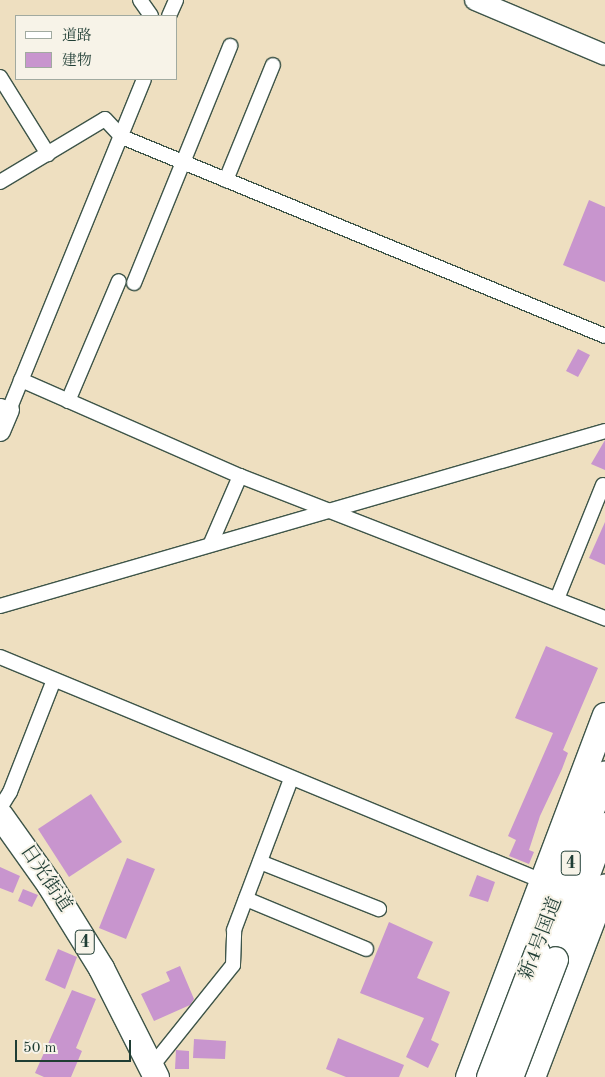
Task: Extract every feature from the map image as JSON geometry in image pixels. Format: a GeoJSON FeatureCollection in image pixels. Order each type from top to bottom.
{"type":"FeatureCollection","features":[{"type":"Feature","properties":{"kind":"highway"},"geometry":{"type":"LineString","coordinates":[[468,1077],[605,715]]}},
{"type":"Feature","properties":{"kind":"highway","name":"新4号国道"},"geometry":{"type":"LineString","coordinates":[[525,1077],[546,956],[605,773]]}},
{"type":"Feature","properties":{"kind":"highway","name":"日光街道"},"geometry":{"type":"LineString","coordinates":[[0,815],[75,924],[119,999],[150,1074]]}},
{"type":"Feature","properties":{"kind":"highway","name":"新4号国道"},"geometry":{"type":"LineString","coordinates":[[489,1077],[605,825]]}},
{"type":"Feature","properties":{"kind":"highway"},"geometry":{"type":"LineString","coordinates":[[525,1077],[603,899]]}},
{"type":"Feature","properties":{"kind":"street"},"geometry":{"type":"LineString","coordinates":[[140,0],[150,15]]}},
{"type":"Feature","properties":{"kind":"street"},"geometry":{"type":"LineString","coordinates":[[169,15],[176,0]]}},
{"type":"Feature","properties":{"kind":"street"},"geometry":{"type":"LineString","coordinates":[[475,0],[605,55]]}},
{"type":"Feature","properties":{"kind":"street"},"geometry":{"type":"LineString","coordinates":[[134,283],[230,46]]}},
{"type":"Feature","properties":{"kind":"street"},"geometry":{"type":"LineString","coordinates":[[226,180],[273,65]]}},
{"type":"Feature","properties":{"kind":"street"},"geometry":{"type":"LineString","coordinates":[[0,77],[48,154]]}},
{"type":"Feature","properties":{"kind":"street"},"geometry":{"type":"LineString","coordinates":[[0,431],[5,408],[21,380],[122,137],[144,80]]}},
{"type":"Feature","properties":{"kind":"street"},"geometry":{"type":"LineString","coordinates":[[0,182],[105,119],[122,137],[605,336]]}},
{"type":"Feature","properties":{"kind":"street"},"geometry":{"type":"LineString","coordinates":[[68,401],[119,282]]}},
{"type":"Feature","properties":{"kind":"street"},"geometry":{"type":"LineString","coordinates":[[21,380],[240,476],[332,510],[605,618]]}},
{"type":"Feature","properties":{"kind":"street"},"geometry":{"type":"LineString","coordinates":[[0,606],[605,431]]}},
{"type":"Feature","properties":{"kind":"street"},"geometry":{"type":"LineString","coordinates":[[211,544],[240,476]]}},
{"type":"Feature","properties":{"kind":"street"},"geometry":{"type":"LineString","coordinates":[[556,599],[603,485]]}},
{"type":"Feature","properties":{"kind":"street"},"geometry":{"type":"LineString","coordinates":[[0,658],[542,881]]}},
{"type":"Feature","properties":{"kind":"street"},"geometry":{"type":"LineString","coordinates":[[0,808],[10,792],[54,680]]}},
{"type":"Feature","properties":{"kind":"street"},"geometry":{"type":"LineString","coordinates":[[150,1074],[233,964],[234,930],[291,779]]}},
{"type":"Feature","properties":{"kind":"street"},"geometry":{"type":"LineString","coordinates":[[260,862],[379,908]]}},
{"type":"Feature","properties":{"kind":"street"},"geometry":{"type":"LineString","coordinates":[[246,900],[366,949]]}},
{"type":"Feature","properties":{"kind":"street"},"geometry":{"type":"LineString","coordinates":[[478,1053],[525,1077]]}},
{"type":"Feature","properties":{"kind":"building"},"geometry":{"type":"Polygon","coordinates":[[[589,200],[605,207],[605,282],[563,265],[589,200]]]}},
{"type":"Feature","properties":{"kind":"building"},"geometry":{"type":"Polygon","coordinates":[[[578,349],[590,355],[578,377],[566,371],[578,349]]]}},
{"type":"Feature","properties":{"kind":"building"},"geometry":{"type":"Polygon","coordinates":[[[605,440],[605,470],[591,464],[605,440]]]}},
{"type":"Feature","properties":{"kind":"building"},"geometry":{"type":"Polygon","coordinates":[[[605,522],[605,565],[589,558],[605,522]]]}},
{"type":"Feature","properties":{"kind":"building"},"geometry":{"type":"Polygon","coordinates":[[[546,646],[598,668],[563,750],[568,753],[540,816],[529,850],[534,852],[529,864],[509,856],[516,840],[508,836],[553,733],[515,718],[546,646]]]}},
{"type":"Feature","properties":{"kind":"building"},"geometry":{"type":"Polygon","coordinates":[[[91,794],[122,842],[69,877],[38,829],[91,794]]]}},
{"type":"Feature","properties":{"kind":"building"},"geometry":{"type":"Polygon","coordinates":[[[127,858],[155,869],[126,939],[99,928],[127,858]]]}},
{"type":"Feature","properties":{"kind":"building"},"geometry":{"type":"Polygon","coordinates":[[[0,867],[20,876],[13,893],[0,888],[0,867]]]}},
{"type":"Feature","properties":{"kind":"building"},"geometry":{"type":"Polygon","coordinates":[[[477,875],[495,882],[488,902],[469,896],[477,875]]]}},
{"type":"Feature","properties":{"kind":"building"},"geometry":{"type":"Polygon","coordinates":[[[23,889],[38,895],[32,907],[18,901],[23,889]]]}},
{"type":"Feature","properties":{"kind":"building"},"geometry":{"type":"Polygon","coordinates":[[[389,922],[433,942],[417,978],[450,992],[431,1040],[439,1044],[428,1068],[406,1057],[424,1018],[360,993],[389,922]]]}},
{"type":"Feature","properties":{"kind":"building"},"geometry":{"type":"Polygon","coordinates":[[[58,949],[77,957],[65,989],[45,980],[58,949]]]}},
{"type":"Feature","properties":{"kind":"building"},"geometry":{"type":"Polygon","coordinates":[[[180,966],[194,999],[190,1005],[154,1021],[141,994],[170,981],[166,972],[180,966]]]}},
{"type":"Feature","properties":{"kind":"building"},"geometry":{"type":"Polygon","coordinates":[[[72,990],[96,999],[76,1048],[82,1051],[71,1077],[44,1077],[35,1073],[72,990]]]}},
{"type":"Feature","properties":{"kind":"building"},"geometry":{"type":"Polygon","coordinates":[[[338,1038],[404,1065],[399,1077],[346,1077],[326,1069],[338,1038]]]}},
{"type":"Feature","properties":{"kind":"building"},"geometry":{"type":"Polygon","coordinates":[[[194,1039],[226,1041],[225,1059],[193,1058],[194,1039]]]}},
{"type":"Feature","properties":{"kind":"building"},"geometry":{"type":"Polygon","coordinates":[[[176,1050],[189,1051],[189,1069],[175,1069],[176,1050]]]}}]}
